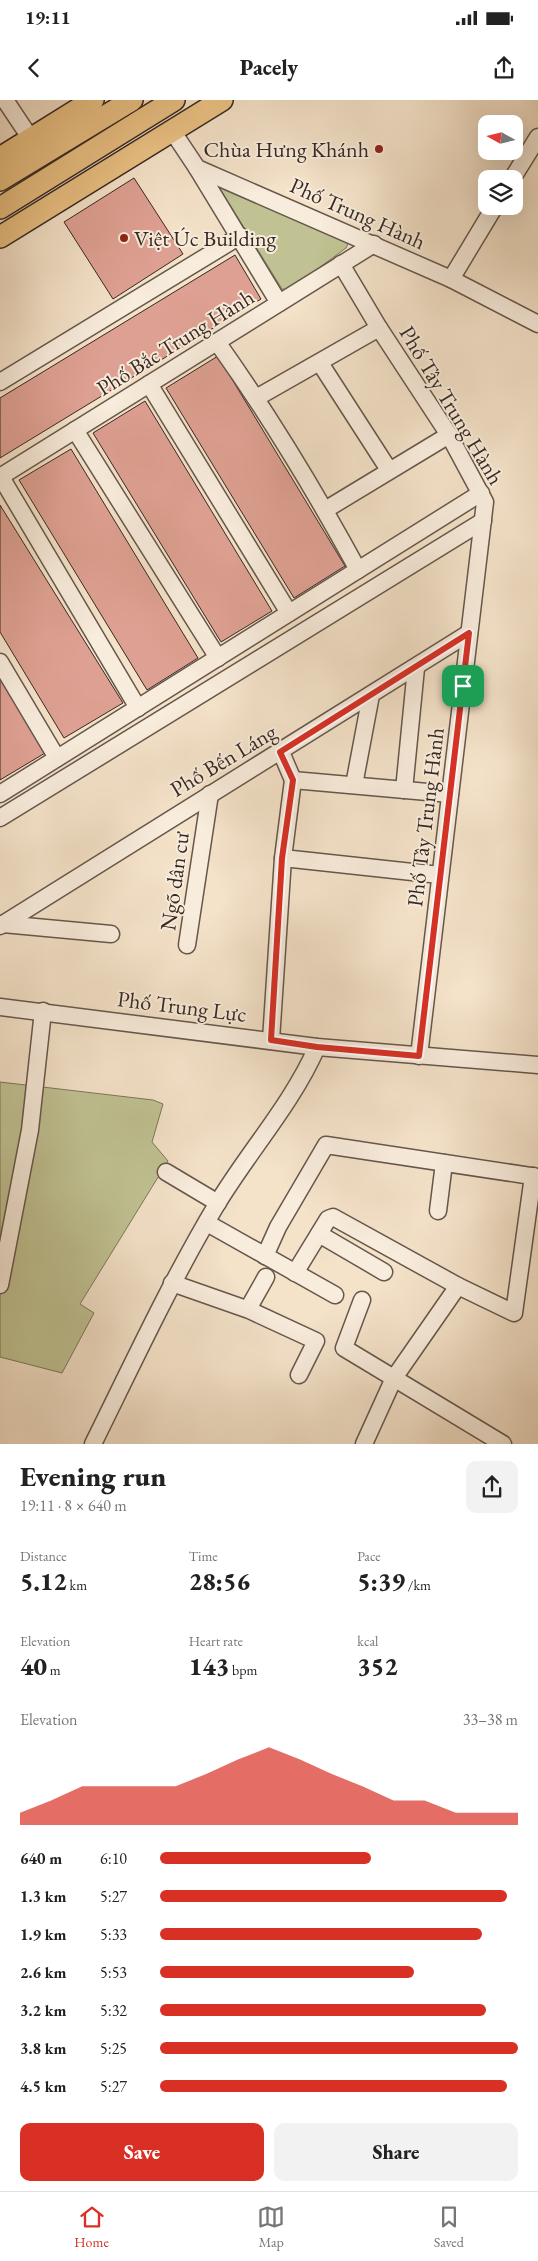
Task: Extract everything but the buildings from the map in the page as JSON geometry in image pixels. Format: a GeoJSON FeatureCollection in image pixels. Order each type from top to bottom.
{"type":"FeatureCollection","features":[{"type":"Feature","properties":{"kind":"main road"},"geometry":{"type":"LineString","coordinates":[[0,158],[93,100]]}},
{"type":"Feature","properties":{"kind":"main road"},"geometry":{"type":"LineString","coordinates":[[0,180],[132,100]]}},
{"type":"Feature","properties":{"kind":"main road"},"geometry":{"type":"LineString","coordinates":[[0,208],[174,100]]}},
{"type":"Feature","properties":{"kind":"main road"},"geometry":{"type":"LineString","coordinates":[[0,237],[222,100]]}},
{"type":"Feature","properties":{"kind":"street"},"geometry":{"type":"LineString","coordinates":[[5,100],[31,139]]}},
{"type":"Feature","properties":{"kind":"street"},"geometry":{"type":"LineString","coordinates":[[172,132],[240,236],[279,303]]}},
{"type":"Feature","properties":{"kind":"street"},"geometry":{"type":"LineString","coordinates":[[517,170],[538,136]]}},
{"type":"Feature","properties":{"kind":"street","name":"Phố Trung Hành"},"geometry":{"type":"LineString","coordinates":[[197,168],[451,279],[538,324]]}},
{"type":"Feature","properties":{"kind":"street"},"geometry":{"type":"LineString","coordinates":[[451,279],[490,215]]}},
{"type":"Feature","properties":{"kind":"street"},"geometry":{"type":"LineString","coordinates":[[0,382],[240,236]]}},
{"type":"Feature","properties":{"kind":"street","name":"Phố Bắc Trung Hành"},"geometry":{"type":"LineString","coordinates":[[0,477],[374,244]]}},
{"type":"Feature","properties":{"kind":"street","name":"Phố Tây Trung Hành"},"geometry":{"type":"LineString","coordinates":[[341,264],[379,328],[449,435],[482,493],[485,502],[419,1056]]}},
{"type":"Feature","properties":{"kind":"street"},"geometry":{"type":"LineString","coordinates":[[256,398],[379,328]]}},
{"type":"Feature","properties":{"kind":"street"},"geometry":{"type":"LineString","coordinates":[[217,342],[256,398],[325,510],[358,570]]}},
{"type":"Feature","properties":{"kind":"street"},"geometry":{"type":"LineString","coordinates":[[320,363],[390,470]]}},
{"type":"Feature","properties":{"kind":"street"},"geometry":{"type":"LineString","coordinates":[[149,384],[289,613]]}},
{"type":"Feature","properties":{"kind":"street"},"geometry":{"type":"LineString","coordinates":[[75,430],[218,658]]}},
{"type":"Feature","properties":{"kind":"street"},"geometry":{"type":"LineString","coordinates":[[325,510],[449,435]]}},
{"type":"Feature","properties":{"kind":"street"},"geometry":{"type":"LineString","coordinates":[[0,477],[138,708]]}},
{"type":"Feature","properties":{"kind":"street"},"geometry":{"type":"LineString","coordinates":[[0,794],[482,493]]}},
{"type":"Feature","properties":{"kind":"street"},"geometry":{"type":"LineString","coordinates":[[0,818],[483,521]]}},
{"type":"Feature","properties":{"kind":"street","name":"Phố Bến Láng"},"geometry":{"type":"LineString","coordinates":[[2,925],[210,794],[416,668],[469,633]]}},
{"type":"Feature","properties":{"kind":"street"},"geometry":{"type":"LineString","coordinates":[[0,662],[57,758]]}},
{"type":"Feature","properties":{"kind":"street"},"geometry":{"type":"LineString","coordinates":[[404,790],[416,668]]}},
{"type":"Feature","properties":{"kind":"street"},"geometry":{"type":"LineString","coordinates":[[354,786],[371,695]]}},
{"type":"Feature","properties":{"kind":"street"},"geometry":{"type":"LineString","coordinates":[[271,1040],[282,858],[293,780],[280,752]]}},
{"type":"Feature","properties":{"kind":"street"},"geometry":{"type":"LineString","coordinates":[[293,780],[450,794]]}},
{"type":"Feature","properties":{"kind":"street","name":"Ngõ dân cư"},"geometry":{"type":"LineString","coordinates":[[187,945],[210,794]]}},
{"type":"Feature","properties":{"kind":"street"},"geometry":{"type":"LineString","coordinates":[[282,858],[440,875]]}},
{"type":"Feature","properties":{"kind":"street"},"geometry":{"type":"LineString","coordinates":[[2,925],[111,934]]}},
{"type":"Feature","properties":{"kind":"street","name":"Phố Trung Lực"},"geometry":{"type":"LineString","coordinates":[[0,1007],[44,1011],[317,1047],[538,1065]]}},
{"type":"Feature","properties":{"kind":"street"},"geometry":{"type":"LineString","coordinates":[[0,1285],[30,1130],[44,1011]]}},
{"type":"Feature","properties":{"kind":"street"},"geometry":{"type":"LineString","coordinates":[[93,1444],[172,1283],[218,1203],[304,1075],[317,1047]]}},
{"type":"Feature","properties":{"kind":"street"},"geometry":{"type":"LineString","coordinates":[[265,1256],[278,1227],[326,1145],[535,1177],[514,1313],[458,1286],[332,1217],[328,1219],[295,1272]]}},
{"type":"Feature","properties":{"kind":"street"},"geometry":{"type":"LineString","coordinates":[[438,1211],[444,1163]]}},
{"type":"Feature","properties":{"kind":"street"},"geometry":{"type":"LineString","coordinates":[[166,1172],[218,1203]]}},
{"type":"Feature","properties":{"kind":"street"},"geometry":{"type":"LineString","coordinates":[[207,1223],[335,1295]]}},
{"type":"Feature","properties":{"kind":"street"},"geometry":{"type":"LineString","coordinates":[[319,1234],[384,1272]]}},
{"type":"Feature","properties":{"kind":"street"},"geometry":{"type":"LineString","coordinates":[[248,1310],[266,1278]]}},
{"type":"Feature","properties":{"kind":"street"},"geometry":{"type":"LineString","coordinates":[[172,1283],[248,1310],[316,1342],[300,1375]]}},
{"type":"Feature","properties":{"kind":"street"},"geometry":{"type":"LineString","coordinates":[[364,1444],[394,1378],[458,1286]]}},
{"type":"Feature","properties":{"kind":"street"},"geometry":{"type":"LineString","coordinates":[[362,1300],[344,1348],[503,1444]]}},
{"type":"Feature","properties":{"kind":"green space"},"geometry":{"type":"Polygon","coordinates":[[[217,184],[349,242],[346,248],[289,290],[282,289],[217,184]]]}},
{"type":"Feature","properties":{"kind":"green space"},"geometry":{"type":"Polygon","coordinates":[[[0,1082],[153,1100],[163,1104],[152,1142],[168,1161],[80,1304],[94,1313],[62,1373],[0,1357],[0,1082]]]}},
{"type":"Feature","properties":{"kind":"place","name":"Chùa Hưng Khánh"},"geometry":{"type":"Point","coordinates":[379,149]}},
{"type":"Feature","properties":{"kind":"place","name":"Việt Úc Building"},"geometry":{"type":"Point","coordinates":[124,238]}},
{"type":"Feature","properties":{"kind":"route"},"geometry":{"type":"LineString","coordinates":[[469,633],[463,686],[419,1056],[317,1047],[271,1040],[282,858],[293,780],[280,752],[469,633]]}}]}
